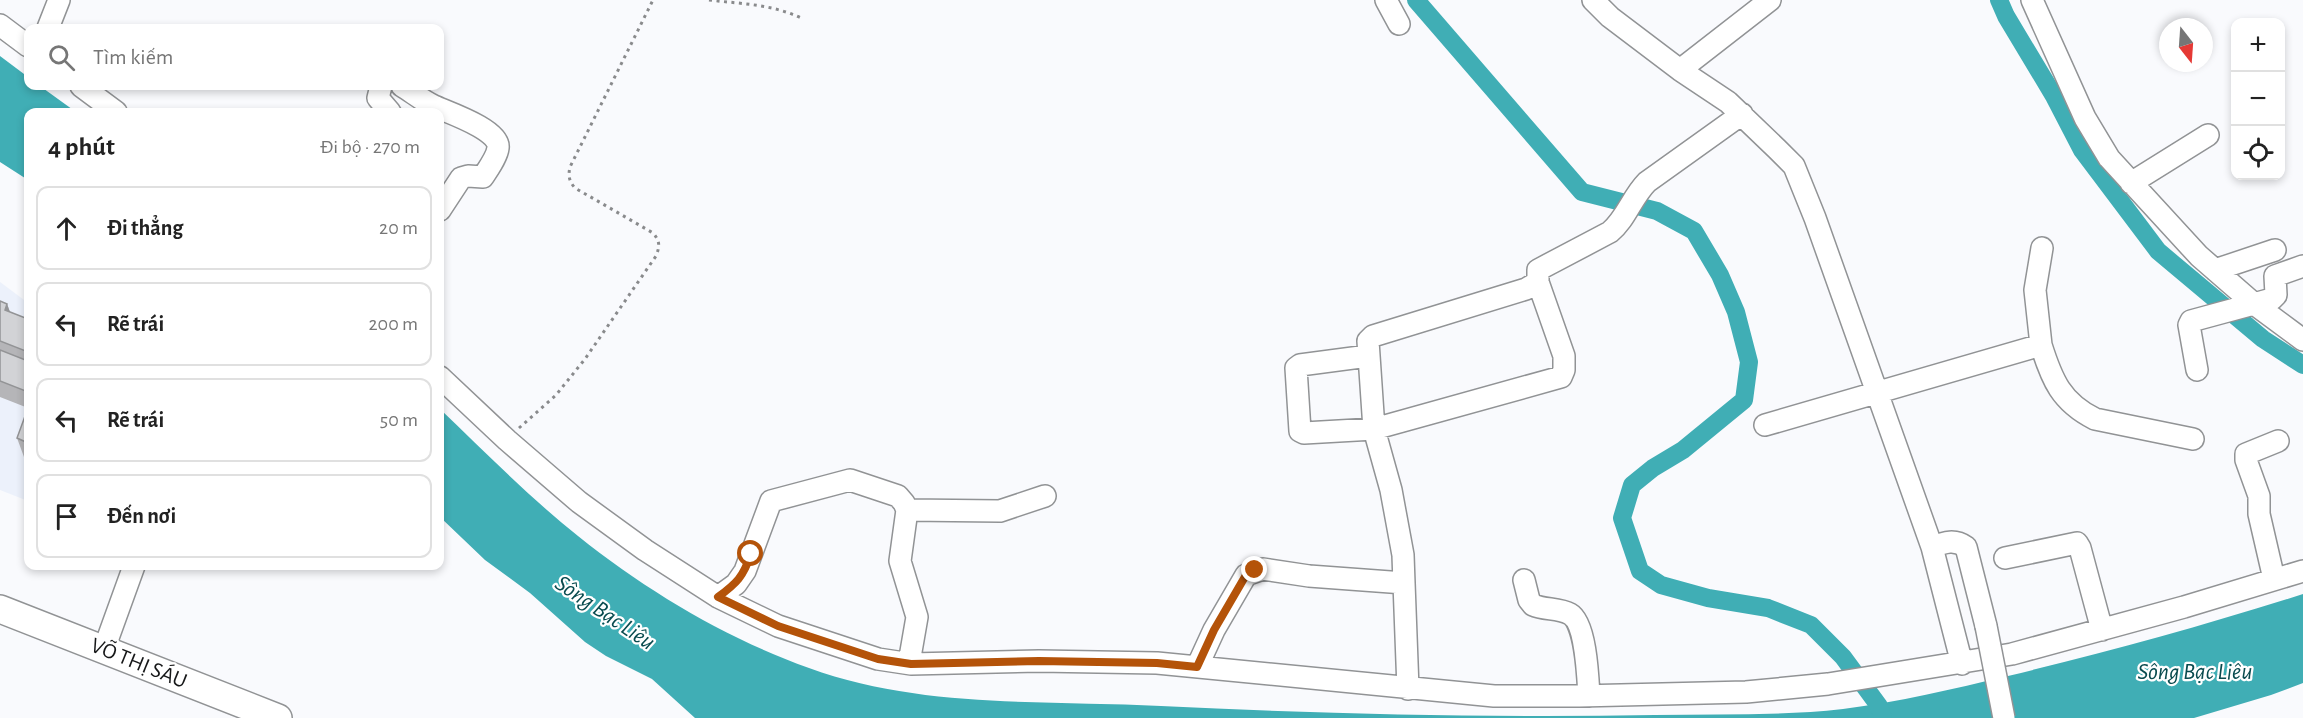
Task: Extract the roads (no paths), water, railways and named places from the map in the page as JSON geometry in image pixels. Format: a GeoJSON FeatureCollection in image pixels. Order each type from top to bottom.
{"type":"FeatureCollection","features":[{"type":"Feature","properties":{"kind":"main road","name":"VÕ THỊ SÁU"},"geometry":{"type":"LineString","coordinates":[[0,609],[278,718]]}},
{"type":"Feature","properties":{"kind":"street"},"geometry":{"type":"LineString","coordinates":[[50,24],[59,0]]}},
{"type":"Feature","properties":{"kind":"street"},"geometry":{"type":"LineString","coordinates":[[1386,0],[1399,24]]}},
{"type":"Feature","properties":{"kind":"street"},"geometry":{"type":"LineString","coordinates":[[1593,0],[1610,17],[1680,70],[1728,102],[1794,166],[1809,201],[1932,546],[1962,664]]}},
{"type":"Feature","properties":{"kind":"street"},"geometry":{"type":"LineString","coordinates":[[1680,70],[1770,0]]}},
{"type":"Feature","properties":{"kind":"street"},"geometry":{"type":"LineString","coordinates":[[2032,0],[2085,118],[2109,158],[2215,270],[2253,303],[2303,340]]}},
{"type":"Feature","properties":{"kind":"street"},"geometry":{"type":"LineString","coordinates":[[0,25],[24,43]]}},
{"type":"Feature","properties":{"kind":"street"},"geometry":{"type":"LineString","coordinates":[[86,90],[111,108]]}},
{"type":"Feature","properties":{"kind":"street"},"geometry":{"type":"LineString","coordinates":[[380,90],[378,98],[387,108]]}},
{"type":"Feature","properties":{"kind":"street"},"geometry":{"type":"LineString","coordinates":[[408,90],[435,108]]}},
{"type":"Feature","properties":{"kind":"street"},"geometry":{"type":"LineString","coordinates":[[1368,356],[1296,368],[1300,431],[1304,433],[1374,429],[1561,377],[1565,365],[1564,356],[1538,282],[1540,267],[1610,232],[1636,192],[1647,182],[1742,114]]}},
{"type":"Feature","properties":{"kind":"street"},"geometry":{"type":"LineString","coordinates":[[444,204],[461,178],[483,177],[498,148],[498,141],[491,134],[446,120]]}},
{"type":"Feature","properties":{"kind":"street"},"geometry":{"type":"LineString","coordinates":[[2131,183],[2208,135]]}},
{"type":"Feature","properties":{"kind":"street"},"geometry":{"type":"LineString","coordinates":[[2042,248],[2036,290],[2041,345],[2049,373],[2057,388],[2080,412],[2095,419],[2193,438]]}},
{"type":"Feature","properties":{"kind":"street"},"geometry":{"type":"LineString","coordinates":[[2215,270],[2275,250]]}},
{"type":"Feature","properties":{"kind":"street"},"geometry":{"type":"LineString","coordinates":[[2197,370],[2189,325],[2191,321],[2275,297],[2275,276],[2303,266]]}},
{"type":"Feature","properties":{"kind":"street"},"geometry":{"type":"LineString","coordinates":[[1408,689],[1403,555],[1391,490],[1374,429],[1368,341],[1373,336],[1526,289],[1538,282]]}},
{"type":"Feature","properties":{"kind":"street"},"geometry":{"type":"LineString","coordinates":[[1765,425],[2041,345]]}},
{"type":"Feature","properties":{"kind":"street"},"geometry":{"type":"LineString","coordinates":[[444,381],[507,440],[579,502],[645,550],[718,597],[778,626],[878,659],[909,663],[1051,661],[1157,663],[1494,696],[1746,692],[1879,677],[2012,654],[2303,571]]}},
{"type":"Feature","properties":{"kind":"street"},"geometry":{"type":"LineString","coordinates":[[2274,579],[2259,514],[2259,495],[2246,456],[2278,441]]}},
{"type":"Feature","properties":{"kind":"street"},"geometry":{"type":"LineString","coordinates":[[718,597],[736,584],[745,571],[769,503],[775,499],[850,480],[898,496],[907,510],[900,561],[917,616],[909,663]]}},
{"type":"Feature","properties":{"kind":"street"},"geometry":{"type":"LineString","coordinates":[[907,510],[1000,511],[1045,496]]}},
{"type":"Feature","properties":{"kind":"street"},"geometry":{"type":"LineString","coordinates":[[1932,546],[1946,542],[1959,542],[1966,547],[1986,626],[2004,718]]}},
{"type":"Feature","properties":{"kind":"street"},"geometry":{"type":"LineString","coordinates":[[2005,558],[2077,543],[2102,630]]}},
{"type":"Feature","properties":{"kind":"street"},"geometry":{"type":"LineString","coordinates":[[1197,667],[1214,630],[1240,584],[1246,575],[1255,570],[1263,568],[1309,576],[1404,583]]}},
{"type":"Feature","properties":{"kind":"street"},"geometry":{"type":"LineString","coordinates":[[104,649],[133,570]]}},
{"type":"Feature","properties":{"kind":"street"},"geometry":{"type":"LineString","coordinates":[[1524,580],[1529,600],[1533,605],[1568,613],[1576,620],[1586,651],[1589,696]]}},
{"type":"Feature","properties":{"kind":"water"},"geometry":{"type":"Polygon","coordinates":[[[0,56],[24,74],[24,90],[46,90],[70,108],[24,108],[24,177],[0,162],[0,56]]]}},
{"type":"Feature","properties":{"kind":"water","name":"Sông Bạc Liêu"},"geometry":{"type":"Polygon","coordinates":[[[444,413],[542,506],[604,556],[659,594],[717,628],[778,656],[852,681],[895,690],[983,700],[1408,715],[1593,716],[1796,713],[1843,709],[1905,699],[2008,676],[2156,638],[2303,594],[2303,683],[2194,718],[695,718],[652,679],[606,656],[585,642],[530,593],[485,560],[444,521],[444,413]]]}},
{"type":"Feature","properties":{"kind":"waterway"},"geometry":{"type":"LineString","coordinates":[[1416,0],[1582,192],[1657,211],[1694,231],[1720,275],[1736,312],[1749,362],[1744,400],[1683,450],[1653,468],[1632,485],[1622,518],[1640,571],[1661,585],[1708,598],[1768,608],[1811,625],[1843,657],[1879,706],[1883,718]]}},
{"type":"Feature","properties":{"kind":"waterway"},"geometry":{"type":"LineString","coordinates":[[1999,0],[2082,150],[2158,251],[2263,339],[2303,365]]}}]}
